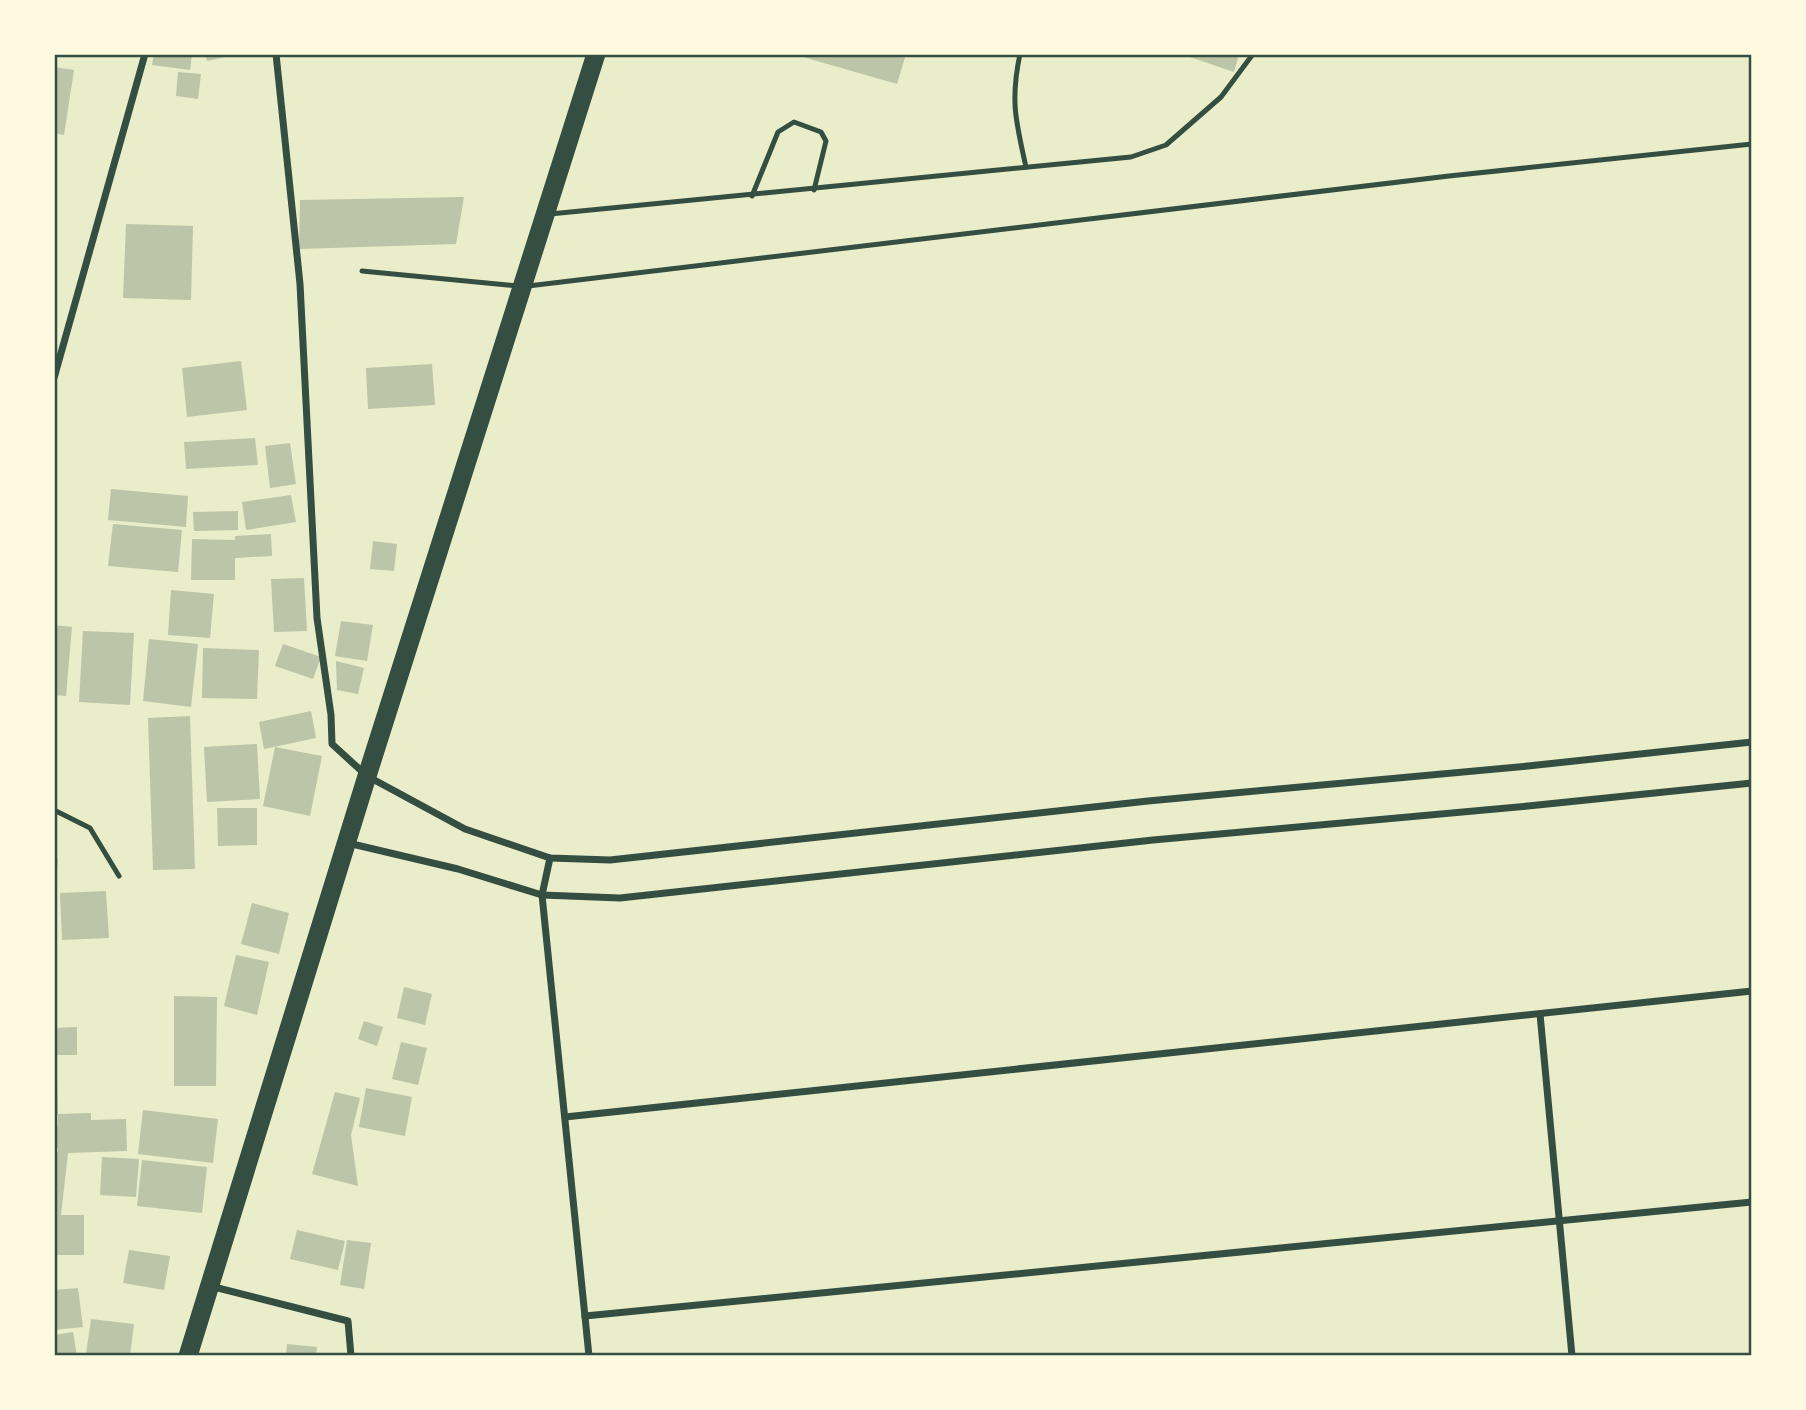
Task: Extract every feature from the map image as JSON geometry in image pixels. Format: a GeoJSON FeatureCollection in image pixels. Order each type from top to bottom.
{"type":"FeatureCollection","features":[{"type":"Feature","properties":{"kind":"highway"},"geometry":{"type":"LineString","coordinates":[[188,1356],[367,776],[596,54]]}},
{"type":"Feature","properties":{"kind":"street"},"geometry":{"type":"LineString","coordinates":[[54,378],[145,54]]}},
{"type":"Feature","properties":{"kind":"street"},"geometry":{"type":"LineString","coordinates":[[276,54],[300,285],[317,618],[331,715],[332,744],[367,776],[465,829],[550,859],[610,860],[1148,801],[1528,766],[1752,742]]}},
{"type":"Feature","properties":{"kind":"street"},"geometry":{"type":"LineString","coordinates":[[348,842],[458,869],[542,895],[620,898],[1153,840],[1752,783]]}},
{"type":"Feature","properties":{"kind":"street"},"geometry":{"type":"LineString","coordinates":[[550,859],[542,895],[589,1356]]}},
{"type":"Feature","properties":{"kind":"street"},"geometry":{"type":"LineString","coordinates":[[565,1116],[1752,991]]}},
{"type":"Feature","properties":{"kind":"street"},"geometry":{"type":"LineString","coordinates":[[1540,1014],[1572,1356]]}},
{"type":"Feature","properties":{"kind":"street"},"geometry":{"type":"LineString","coordinates":[[585,1316],[1752,1202]]}},
{"type":"Feature","properties":{"kind":"street"},"geometry":{"type":"LineString","coordinates":[[210,1286],[348,1321],[351,1356]]}},
{"type":"Feature","properties":{"kind":"lane"},"geometry":{"type":"LineString","coordinates":[[1020,54],[1014,84],[1014,115],[1026,167]]}},
{"type":"Feature","properties":{"kind":"lane"},"geometry":{"type":"LineString","coordinates":[[547,214],[1131,157],[1166,145],[1221,97],[1253,54]]}},
{"type":"Feature","properties":{"kind":"lane"},"geometry":{"type":"LineString","coordinates":[[752,196],[778,132],[794,122],[821,132],[826,141],[814,190]]}},
{"type":"Feature","properties":{"kind":"lane"},"geometry":{"type":"LineString","coordinates":[[362,271],[524,286],[1435,178],[1752,144]]}},
{"type":"Feature","properties":{"kind":"lane"},"geometry":{"type":"LineString","coordinates":[[54,810],[90,828],[119,876]]}},
{"type":"Feature","properties":{"kind":"building"},"geometry":{"type":"Polygon","coordinates":[[[154,54],[192,54],[190,70],[152,65],[154,54]]]}},
{"type":"Feature","properties":{"kind":"building"},"geometry":{"type":"Polygon","coordinates":[[[205,54],[235,54],[235,55],[207,61],[205,54]]]}},
{"type":"Feature","properties":{"kind":"building"},"geometry":{"type":"Polygon","coordinates":[[[804,54],[906,54],[897,84],[803,57],[804,54]]]}},
{"type":"Feature","properties":{"kind":"building"},"geometry":{"type":"Polygon","coordinates":[[[1181,54],[1239,54],[1234,72],[1181,54]]]}},
{"type":"Feature","properties":{"kind":"building"},"geometry":{"type":"Polygon","coordinates":[[[54,67],[74,70],[64,135],[54,133],[54,67]]]}},
{"type":"Feature","properties":{"kind":"building"},"geometry":{"type":"Polygon","coordinates":[[[178,72],[201,74],[198,99],[176,96],[178,72]]]}},
{"type":"Feature","properties":{"kind":"building"},"geometry":{"type":"Polygon","coordinates":[[[464,197],[456,244],[299,249],[300,200],[464,197]]]}},
{"type":"Feature","properties":{"kind":"building"},"geometry":{"type":"Polygon","coordinates":[[[126,224],[193,226],[191,300],[123,298],[126,224]]]}},
{"type":"Feature","properties":{"kind":"building"},"geometry":{"type":"Polygon","coordinates":[[[241,361],[247,410],[187,417],[182,368],[241,361]]]}},
{"type":"Feature","properties":{"kind":"building"},"geometry":{"type":"Polygon","coordinates":[[[432,364],[435,405],[368,409],[366,368],[432,364]]]}},
{"type":"Feature","properties":{"kind":"building"},"geometry":{"type":"Polygon","coordinates":[[[255,438],[258,465],[186,469],[184,442],[255,438]]]}},
{"type":"Feature","properties":{"kind":"building"},"geometry":{"type":"Polygon","coordinates":[[[290,443],[296,484],[270,488],[265,446],[290,443]]]}},
{"type":"Feature","properties":{"kind":"building"},"geometry":{"type":"Polygon","coordinates":[[[111,489],[188,496],[186,527],[108,520],[111,489]]]}},
{"type":"Feature","properties":{"kind":"building"},"geometry":{"type":"Polygon","coordinates":[[[291,495],[296,522],[246,530],[242,502],[291,495]]]}},
{"type":"Feature","properties":{"kind":"building"},"geometry":{"type":"Polygon","coordinates":[[[238,511],[238,530],[194,531],[193,512],[238,511]]]}},
{"type":"Feature","properties":{"kind":"building"},"geometry":{"type":"Polygon","coordinates":[[[113,524],[182,530],[178,572],[108,566],[113,524]]]}},
{"type":"Feature","properties":{"kind":"building"},"geometry":{"type":"Polygon","coordinates":[[[271,534],[272,556],[235,558],[235,580],[191,580],[192,539],[235,540],[235,536],[271,534]]]}},
{"type":"Feature","properties":{"kind":"building"},"geometry":{"type":"Polygon","coordinates":[[[373,541],[397,544],[394,571],[370,569],[373,541]]]}},
{"type":"Feature","properties":{"kind":"building"},"geometry":{"type":"Polygon","coordinates":[[[304,578],[307,631],[274,632],[271,579],[304,578]]]}},
{"type":"Feature","properties":{"kind":"building"},"geometry":{"type":"Polygon","coordinates":[[[171,590],[214,594],[210,638],[168,635],[171,590]]]}},
{"type":"Feature","properties":{"kind":"building"},"geometry":{"type":"Polygon","coordinates":[[[341,621],[373,625],[367,661],[335,656],[341,621]]]}},
{"type":"Feature","properties":{"kind":"building"},"geometry":{"type":"Polygon","coordinates":[[[54,625],[72,627],[66,696],[54,695],[54,625]]]}},
{"type":"Feature","properties":{"kind":"building"},"geometry":{"type":"Polygon","coordinates":[[[83,631],[134,633],[130,705],[79,702],[83,631]]]}},
{"type":"Feature","properties":{"kind":"building"},"geometry":{"type":"Polygon","coordinates":[[[149,639],[198,644],[191,707],[143,701],[149,639]]]}},
{"type":"Feature","properties":{"kind":"building"},"geometry":{"type":"Polygon","coordinates":[[[283,644],[321,657],[313,679],[275,666],[283,644]]]}},
{"type":"Feature","properties":{"kind":"building"},"geometry":{"type":"Polygon","coordinates":[[[203,648],[259,650],[257,699],[202,698],[203,648]]]}},
{"type":"Feature","properties":{"kind":"building"},"geometry":{"type":"Polygon","coordinates":[[[336,661],[364,668],[358,694],[337,690],[336,661]]]}},
{"type":"Feature","properties":{"kind":"building"},"geometry":{"type":"Polygon","coordinates":[[[311,711],[316,738],[264,749],[259,722],[311,711]]]}},
{"type":"Feature","properties":{"kind":"building"},"geometry":{"type":"Polygon","coordinates":[[[190,716],[195,869],[153,870],[148,718],[190,716]]]}},
{"type":"Feature","properties":{"kind":"building"},"geometry":{"type":"Polygon","coordinates":[[[257,744],[260,799],[207,802],[204,747],[257,744]]]}},
{"type":"Feature","properties":{"kind":"building"},"geometry":{"type":"Polygon","coordinates":[[[275,747],[322,756],[310,816],[263,806],[275,747]]]}},
{"type":"Feature","properties":{"kind":"building"},"geometry":{"type":"Polygon","coordinates":[[[217,808],[257,808],[257,845],[218,846],[217,808]]]}},
{"type":"Feature","properties":{"kind":"building"},"geometry":{"type":"Polygon","coordinates":[[[54,859],[58,859],[56,889],[54,889],[54,859]]]}},
{"type":"Feature","properties":{"kind":"building"},"geometry":{"type":"Polygon","coordinates":[[[106,891],[109,938],[62,940],[60,893],[106,891]]]}},
{"type":"Feature","properties":{"kind":"building"},"geometry":{"type":"Polygon","coordinates":[[[252,903],[289,913],[279,954],[241,944],[252,903]]]}},
{"type":"Feature","properties":{"kind":"building"},"geometry":{"type":"Polygon","coordinates":[[[236,955],[269,962],[257,1015],[224,1006],[236,955]]]}},
{"type":"Feature","properties":{"kind":"building"},"geometry":{"type":"Polygon","coordinates":[[[404,987],[432,994],[425,1025],[397,1018],[404,987]]]}},
{"type":"Feature","properties":{"kind":"building"},"geometry":{"type":"Polygon","coordinates":[[[174,996],[217,997],[216,1086],[174,1086],[174,996]]]}},
{"type":"Feature","properties":{"kind":"building"},"geometry":{"type":"Polygon","coordinates":[[[364,1021],[383,1027],[377,1046],[358,1039],[364,1021]]]}},
{"type":"Feature","properties":{"kind":"building"},"geometry":{"type":"Polygon","coordinates":[[[77,1027],[77,1055],[54,1055],[54,1028],[77,1027]]]}},
{"type":"Feature","properties":{"kind":"building"},"geometry":{"type":"Polygon","coordinates":[[[401,1042],[427,1048],[418,1085],[392,1079],[401,1042]]]}},
{"type":"Feature","properties":{"kind":"building"},"geometry":{"type":"Polygon","coordinates":[[[54,1073],[57,1073],[58,1114],[54,1114],[54,1073]]]}},
{"type":"Feature","properties":{"kind":"building"},"geometry":{"type":"Polygon","coordinates":[[[366,1088],[412,1097],[405,1136],[359,1127],[366,1088]]]}},
{"type":"Feature","properties":{"kind":"building"},"geometry":{"type":"Polygon","coordinates":[[[335,1092],[360,1098],[351,1135],[358,1186],[312,1174],[335,1092]]]}},
{"type":"Feature","properties":{"kind":"building"},"geometry":{"type":"Polygon","coordinates":[[[143,1110],[218,1119],[213,1163],[138,1154],[143,1110]]]}},
{"type":"Feature","properties":{"kind":"building"},"geometry":{"type":"Polygon","coordinates":[[[91,1113],[91,1120],[126,1119],[127,1151],[68,1153],[61,1215],[84,1215],[84,1255],[54,1255],[54,1151],[58,1152],[58,1148],[54,1148],[54,1126],[58,1126],[58,1114],[91,1113]]]}},
{"type":"Feature","properties":{"kind":"building"},"geometry":{"type":"Polygon","coordinates":[[[102,1157],[139,1159],[136,1197],[100,1195],[102,1157]]]}},
{"type":"Feature","properties":{"kind":"building"},"geometry":{"type":"Polygon","coordinates":[[[142,1160],[207,1167],[202,1213],[137,1206],[142,1160]]]}},
{"type":"Feature","properties":{"kind":"building"},"geometry":{"type":"Polygon","coordinates":[[[297,1230],[345,1241],[338,1270],[290,1259],[297,1230]]]}},
{"type":"Feature","properties":{"kind":"building"},"geometry":{"type":"Polygon","coordinates":[[[347,1240],[371,1243],[364,1289],[340,1285],[347,1240]]]}},
{"type":"Feature","properties":{"kind":"building"},"geometry":{"type":"Polygon","coordinates":[[[129,1250],[170,1256],[164,1290],[123,1283],[129,1250]]]}},
{"type":"Feature","properties":{"kind":"building"},"geometry":{"type":"Polygon","coordinates":[[[78,1288],[83,1327],[54,1330],[54,1290],[78,1288]]]}},
{"type":"Feature","properties":{"kind":"building"},"geometry":{"type":"Polygon","coordinates":[[[91,1319],[134,1324],[130,1356],[86,1354],[91,1319]]]}},
{"type":"Feature","properties":{"kind":"building"},"geometry":{"type":"Polygon","coordinates":[[[73,1332],[77,1356],[54,1356],[54,1335],[73,1332]]]}},
{"type":"Feature","properties":{"kind":"building"},"geometry":{"type":"Polygon","coordinates":[[[287,1344],[317,1347],[316,1356],[286,1356],[287,1344]]]}}]}
